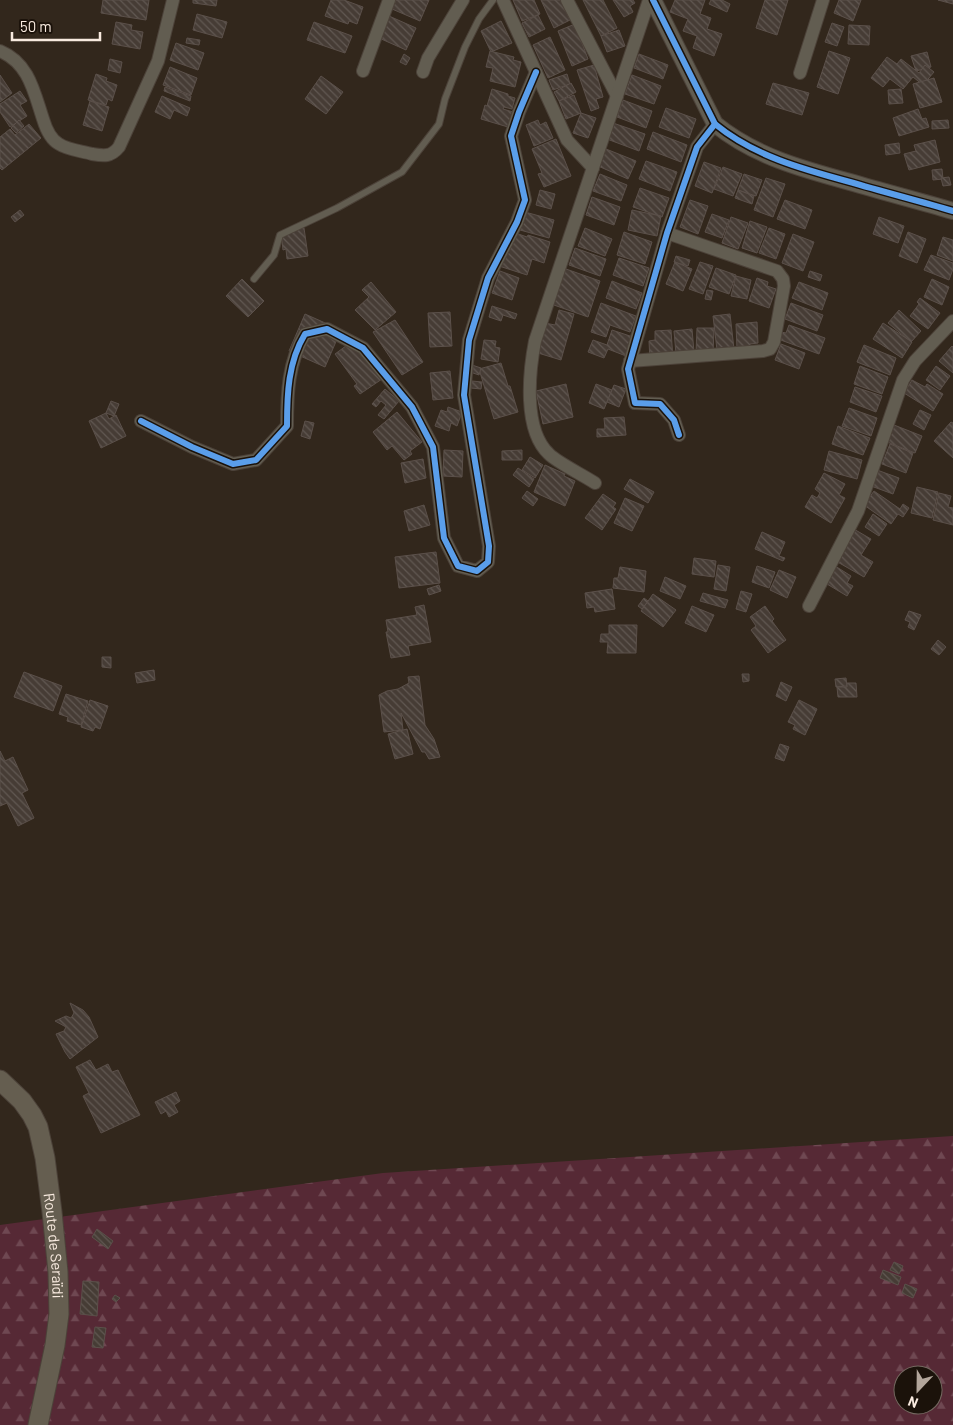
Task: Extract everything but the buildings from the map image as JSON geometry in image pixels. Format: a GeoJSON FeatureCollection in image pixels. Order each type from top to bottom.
{"type":"FeatureCollection","features":[{"type":"Feature","properties":{"kind":"main road","name":"Route de Seraïdi"},"geometry":{"type":"LineString","coordinates":[[0,1080],[22,1101],[38,1127],[46,1158],[52,1212],[58,1272],[59,1314],[55,1345],[38,1425]]}},
{"type":"Feature","properties":{"kind":"street"},"geometry":{"type":"LineString","coordinates":[[0,51],[16,60],[28,76],[46,128],[53,139],[64,147],[102,156],[110,155],[119,147],[158,61],[173,0]]}},
{"type":"Feature","properties":{"kind":"street"},"geometry":{"type":"LineString","coordinates":[[363,71],[389,0]]}},
{"type":"Feature","properties":{"kind":"street"},"geometry":{"type":"LineString","coordinates":[[423,72],[428,58],[463,0]]}},
{"type":"Feature","properties":{"kind":"street"},"geometry":{"type":"LineString","coordinates":[[503,0],[567,140],[593,168]]}},
{"type":"Feature","properties":{"kind":"street"},"geometry":{"type":"LineString","coordinates":[[567,0],[617,96]]}},
{"type":"Feature","properties":{"kind":"street"},"geometry":{"type":"LineString","coordinates":[[595,483],[549,454],[539,440],[528,391],[530,367],[535,341],[649,0]]}},
{"type":"Feature","properties":{"kind":"street"},"geometry":{"type":"LineString","coordinates":[[653,0],[715,124],[736,140],[790,165],[953,211]]}},
{"type":"Feature","properties":{"kind":"street"},"geometry":{"type":"LineString","coordinates":[[800,73],[824,0]]}},
{"type":"Feature","properties":{"kind":"street"},"geometry":{"type":"LineString","coordinates":[[141,420],[192,447],[233,464],[256,460],[287,426],[287,394],[296,350],[305,334],[327,329],[363,348],[412,407],[433,447],[444,538],[458,566],[477,571],[488,562],[489,546],[464,395],[469,340],[488,278],[516,222],[524,200],[512,136],[519,112],[536,72]]}},
{"type":"Feature","properties":{"kind":"street"},"geometry":{"type":"LineString","coordinates":[[679,435],[674,420],[660,404],[635,403],[628,370],[667,233],[697,147],[715,124]]}},
{"type":"Feature","properties":{"kind":"street"},"geometry":{"type":"LineString","coordinates":[[630,361],[763,351],[770,349],[774,342],[784,286],[783,279],[777,271],[667,233]]}},
{"type":"Feature","properties":{"kind":"street"},"geometry":{"type":"LineString","coordinates":[[809,606],[858,511],[903,380],[915,361],[953,321]]}},
{"type":"Feature","properties":{"kind":"lane"},"geometry":{"type":"LineString","coordinates":[[254,279],[274,255],[280,234],[336,208],[402,172],[439,124],[445,100],[465,48],[479,19],[493,0]]}},
{"type":"Feature","properties":{"kind":"green space"},"geometry":{"type":"Polygon","coordinates":[[[953,1136],[953,1425],[0,1425],[0,1225],[383,1173],[953,1136]]]}},
{"type":"Feature","properties":{"kind":"cycle path"},"geometry":{"type":"LineString","coordinates":[[653,0],[715,124],[730,135],[762,153],[796,166],[953,211]]}},
{"type":"Feature","properties":{"kind":"cycle path"},"geometry":{"type":"LineString","coordinates":[[141,421],[192,447],[233,464],[256,460],[287,426],[288,390],[292,367],[299,345],[305,334],[327,329],[363,348],[412,407],[433,447],[444,538],[458,566],[477,571],[488,562],[489,546],[464,395],[469,340],[488,278],[517,222],[525,200],[511,136],[536,72]]}},
{"type":"Feature","properties":{"kind":"cycle path"},"geometry":{"type":"LineString","coordinates":[[679,435],[674,420],[660,404],[635,403],[628,369],[667,233],[697,147],[715,124]]}}]}
